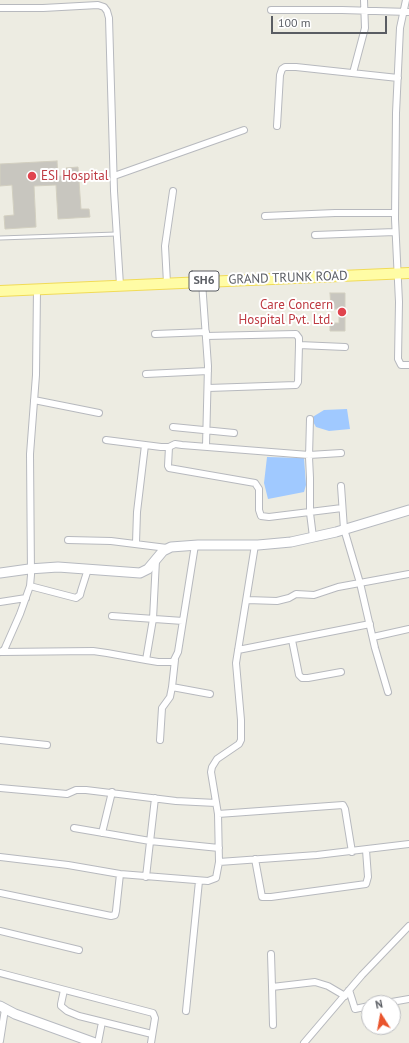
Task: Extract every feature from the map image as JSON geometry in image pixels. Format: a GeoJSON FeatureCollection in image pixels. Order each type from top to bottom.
{"type":"FeatureCollection","features":[{"type":"Feature","properties":{"kind":"main road","name":"GRAND TRUNK ROAD"},"geometry":{"type":"LineString","coordinates":[[0,291],[409,273]]}},
{"type":"Feature","properties":{"kind":"street"},"geometry":{"type":"LineString","coordinates":[[353,73],[365,28],[364,0]]}},
{"type":"Feature","properties":{"kind":"street"},"geometry":{"type":"LineString","coordinates":[[406,0],[406,12],[400,28],[396,113],[395,232],[399,302],[398,359],[401,365],[409,366]]}},
{"type":"Feature","properties":{"kind":"street"},"geometry":{"type":"LineString","coordinates":[[0,8],[42,8],[98,5],[104,7],[107,11],[109,18],[114,176],[120,285]]}},
{"type":"Feature","properties":{"kind":"street"},"geometry":{"type":"LineString","coordinates":[[271,10],[406,12]]}},
{"type":"Feature","properties":{"kind":"street"},"geometry":{"type":"LineString","coordinates":[[278,126],[280,75],[282,69],[289,66],[398,78]]}},
{"type":"Feature","properties":{"kind":"street"},"geometry":{"type":"LineString","coordinates":[[114,176],[244,130]]}},
{"type":"Feature","properties":{"kind":"street"},"geometry":{"type":"LineString","coordinates":[[167,283],[165,246],[173,192]]}},
{"type":"Feature","properties":{"kind":"street"},"geometry":{"type":"LineString","coordinates":[[265,216],[335,213],[395,213]]}},
{"type":"Feature","properties":{"kind":"street"},"geometry":{"type":"LineString","coordinates":[[315,235],[395,232]]}},
{"type":"Feature","properties":{"kind":"street"},"geometry":{"type":"LineString","coordinates":[[202,282],[208,372],[206,446]]}},
{"type":"Feature","properties":{"kind":"street"},"geometry":{"type":"LineString","coordinates":[[1,652],[5,648],[30,586],[30,454],[36,354],[37,289]]}},
{"type":"Feature","properties":{"kind":"street"},"geometry":{"type":"LineString","coordinates":[[155,334],[296,334],[299,338],[298,382],[296,386],[208,388]]}},
{"type":"Feature","properties":{"kind":"street"},"geometry":{"type":"LineString","coordinates":[[299,345],[345,347]]}},
{"type":"Feature","properties":{"kind":"street"},"geometry":{"type":"LineString","coordinates":[[146,374],[208,372]]}},
{"type":"Feature","properties":{"kind":"street"},"geometry":{"type":"LineString","coordinates":[[34,400],[99,413]]}},
{"type":"Feature","properties":{"kind":"street"},"geometry":{"type":"LineString","coordinates":[[310,419],[310,512],[313,537]]}},
{"type":"Feature","properties":{"kind":"street"},"geometry":{"type":"LineString","coordinates":[[173,427],[234,433]]}},
{"type":"Feature","properties":{"kind":"street"},"geometry":{"type":"LineString","coordinates":[[106,440],[161,447],[169,447],[175,444],[309,455],[341,453]]}},
{"type":"Feature","properties":{"kind":"street"},"geometry":{"type":"LineString","coordinates":[[136,543],[137,512],[145,445]]}},
{"type":"Feature","properties":{"kind":"street"},"geometry":{"type":"LineString","coordinates":[[169,447],[169,468],[255,482],[259,489],[259,510],[261,516],[269,517],[342,508]]}},
{"type":"Feature","properties":{"kind":"street"},"geometry":{"type":"LineString","coordinates":[[341,486],[344,529],[388,692]]}},
{"type":"Feature","properties":{"kind":"street"},"geometry":{"type":"LineString","coordinates":[[68,540],[136,543],[167,548],[195,545],[255,545],[291,542],[344,529],[409,510]]}},
{"type":"Feature","properties":{"kind":"street"},"geometry":{"type":"LineString","coordinates":[[160,740],[162,708],[170,697],[172,688],[175,660],[178,652],[195,545]]}},
{"type":"Feature","properties":{"kind":"street"},"geometry":{"type":"LineString","coordinates":[[0,857],[68,865],[146,877],[199,881],[208,881],[216,878],[219,848],[218,814],[212,781],[212,767],[217,759],[239,744],[241,740],[241,720],[236,663],[255,545]]}},
{"type":"Feature","properties":{"kind":"street"},"geometry":{"type":"LineString","coordinates":[[0,573],[58,567],[140,573],[148,569],[160,553],[167,548]]}},
{"type":"Feature","properties":{"kind":"street"},"geometry":{"type":"LineString","coordinates":[[146,660],[153,619],[156,560]]}},
{"type":"Feature","properties":{"kind":"street"},"geometry":{"type":"LineString","coordinates":[[30,586],[76,598],[80,595],[88,569]]}},
{"type":"Feature","properties":{"kind":"street"},"geometry":{"type":"LineString","coordinates":[[247,600],[276,601],[289,598],[296,594],[314,595],[338,588],[409,574]]}},
{"type":"Feature","properties":{"kind":"street"},"geometry":{"type":"LineString","coordinates":[[0,602],[26,598]]}},
{"type":"Feature","properties":{"kind":"street"},"geometry":{"type":"LineString","coordinates":[[112,616],[183,621]]}},
{"type":"Feature","properties":{"kind":"street"},"geometry":{"type":"LineString","coordinates":[[238,650],[370,624]]}},
{"type":"Feature","properties":{"kind":"street"},"geometry":{"type":"LineString","coordinates":[[373,637],[409,629]]}},
{"type":"Feature","properties":{"kind":"street"},"geometry":{"type":"LineString","coordinates":[[292,640],[299,675],[302,678],[341,672]]}},
{"type":"Feature","properties":{"kind":"street"},"geometry":{"type":"LineString","coordinates":[[1,652],[93,651],[146,660],[170,662],[175,660]]}},
{"type":"Feature","properties":{"kind":"street"},"geometry":{"type":"LineString","coordinates":[[172,688],[210,694]]}},
{"type":"Feature","properties":{"kind":"street"},"geometry":{"type":"LineString","coordinates":[[0,740],[47,745]]}},
{"type":"Feature","properties":{"kind":"street"},"geometry":{"type":"LineString","coordinates":[[0,788],[67,794],[80,789],[192,803],[216,803]]}},
{"type":"Feature","properties":{"kind":"street"},"geometry":{"type":"LineString","coordinates":[[102,833],[112,792]]}},
{"type":"Feature","properties":{"kind":"street"},"geometry":{"type":"LineString","coordinates":[[146,877],[155,798]]}},
{"type":"Feature","properties":{"kind":"street"},"geometry":{"type":"LineString","coordinates":[[218,814],[343,805],[345,809],[352,852]]}},
{"type":"Feature","properties":{"kind":"street"},"geometry":{"type":"LineString","coordinates":[[74,828],[150,842],[219,848]]}},
{"type":"Feature","properties":{"kind":"street"},"geometry":{"type":"LineString","coordinates":[[218,862],[352,852],[409,844]]}},
{"type":"Feature","properties":{"kind":"street"},"geometry":{"type":"LineString","coordinates":[[255,859],[262,897],[271,897],[366,884],[368,877],[366,850]]}},
{"type":"Feature","properties":{"kind":"street"},"geometry":{"type":"LineString","coordinates":[[0,893],[111,916],[115,915],[116,911],[120,874]]}},
{"type":"Feature","properties":{"kind":"street"},"geometry":{"type":"LineString","coordinates":[[186,1010],[197,913],[199,881]]}},
{"type":"Feature","properties":{"kind":"street"},"geometry":{"type":"LineString","coordinates":[[304,1043],[349,990],[409,926]]}},
{"type":"Feature","properties":{"kind":"street"},"geometry":{"type":"LineString","coordinates":[[0,931],[79,950]]}},
{"type":"Feature","properties":{"kind":"street"},"geometry":{"type":"LineString","coordinates":[[271,954],[273,1025]]}},
{"type":"Feature","properties":{"kind":"street"},"geometry":{"type":"LineString","coordinates":[[0,973],[153,1013],[155,1018],[151,1043]]}},
{"type":"Feature","properties":{"kind":"street"},"geometry":{"type":"LineString","coordinates":[[272,987],[315,982],[328,986],[345,996]]}},
{"type":"Feature","properties":{"kind":"street"},"geometry":{"type":"LineString","coordinates":[[64,990],[61,1004],[63,1008],[79,1016],[152,1034]]}},
{"type":"Feature","properties":{"kind":"street"},"geometry":{"type":"LineString","coordinates":[[349,990],[355,1009],[361,1008]]}},
{"type":"Feature","properties":{"kind":"street"},"geometry":{"type":"LineString","coordinates":[[1,1042],[3,1008],[15,1014],[96,1043],[102,1022]]}},
{"type":"Feature","properties":{"kind":"lane"},"geometry":{"type":"LineString","coordinates":[[0,238],[117,234]]}},
{"type":"Feature","properties":{"kind":"water"},"geometry":{"type":"Polygon","coordinates":[[[347,409],[350,429],[329,431],[316,427],[311,418],[324,410],[347,409]]]}},
{"type":"Feature","properties":{"kind":"water"},"geometry":{"type":"Polygon","coordinates":[[[267,457],[304,458],[306,485],[304,492],[268,499],[264,483],[267,457]]]}},
{"type":"Feature","properties":{"kind":"building"},"geometry":{"type":"Polygon","coordinates":[[[57,161],[58,176],[66,176],[66,168],[78,167],[81,209],[89,209],[90,217],[58,219],[56,185],[34,186],[36,227],[5,229],[4,216],[14,215],[12,185],[0,186],[0,164],[57,161]]]}},
{"type":"Feature","properties":{"kind":"building"},"geometry":{"type":"Polygon","coordinates":[[[330,293],[345,293],[345,331],[330,331],[330,323],[339,323],[339,309],[331,309],[330,293]]]}},
{"type":"Feature","properties":{"kind":"place","name":"ESI Hospital"},"geometry":{"type":"Point","coordinates":[32,176]}},
{"type":"Feature","properties":{"kind":"place","name":"Care Concern Hospital Pvt. Ltd."},"geometry":{"type":"Point","coordinates":[342,312]}}]}
